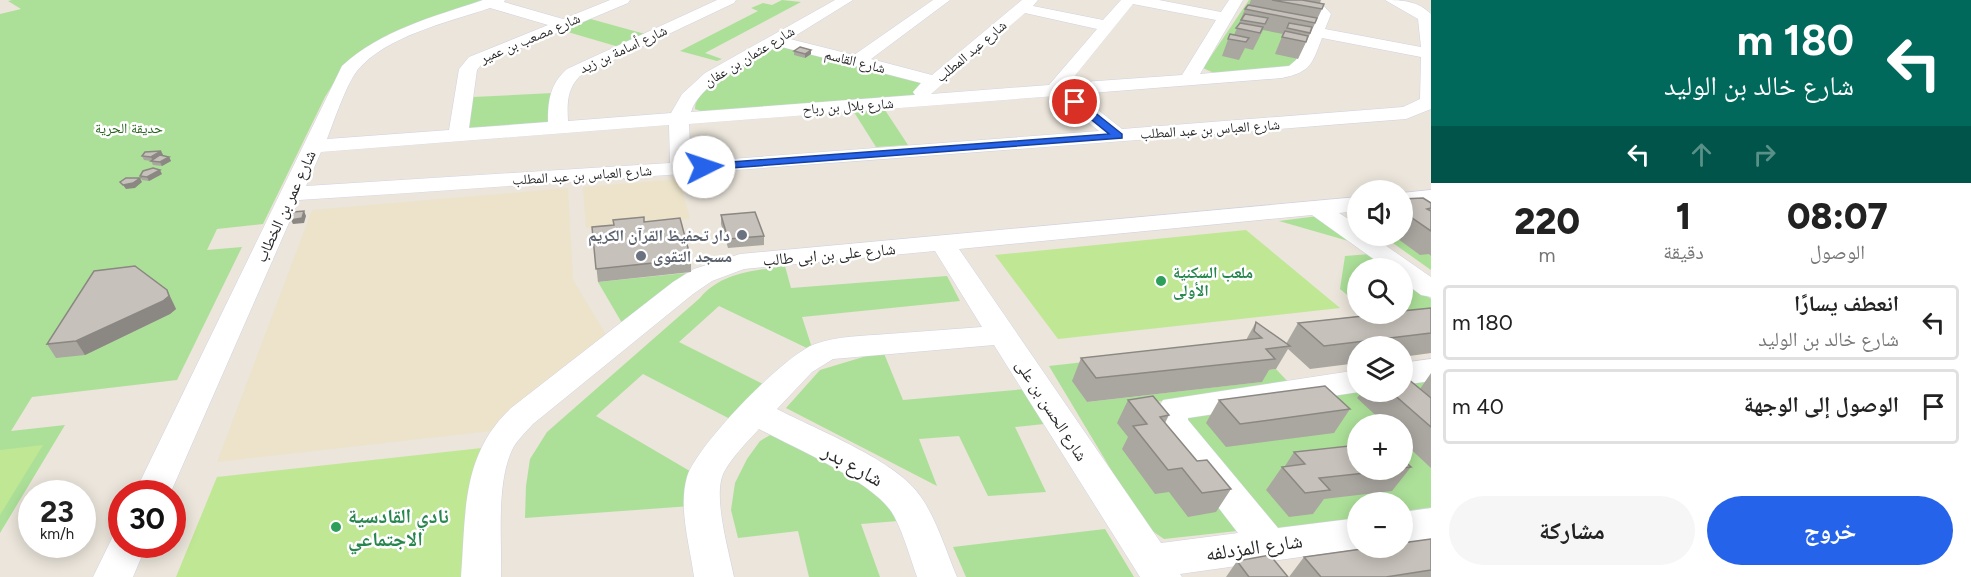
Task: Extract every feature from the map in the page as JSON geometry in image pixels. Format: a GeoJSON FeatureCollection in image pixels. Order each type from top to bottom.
{"type":"FeatureCollection","features":[{"type":"Feature","properties":{"kind":"street","name":"شارع مصعب بن عمير"},"geometry":{"type":"LineString","coordinates":[[459,135],[468,69],[471,65],[481,58],[623,0]]}},
{"type":"Feature","properties":{"kind":"street","name":"شارع أسامة بن زيد"},"geometry":{"type":"LineString","coordinates":[[558,128],[559,92],[570,75],[583,66],[729,0]]}},
{"type":"Feature","properties":{"kind":"street","name":"شارع عثمان بن عفان"},"geometry":{"type":"LineString","coordinates":[[678,119],[683,104],[698,87],[846,0]]}},
{"type":"Feature","properties":{"kind":"street"},"geometry":{"type":"LineString","coordinates":[[857,61],[943,0]]}},
{"type":"Feature","properties":{"kind":"street"},"geometry":{"type":"LineString","coordinates":[[1118,136],[1061,90],[1058,82],[1129,0]]}},
{"type":"Feature","properties":{"kind":"street"},"geometry":{"type":"LineString","coordinates":[[1135,0],[1225,17]]}},
{"type":"Feature","properties":{"kind":"street"},"geometry":{"type":"LineString","coordinates":[[1187,81],[1236,0]]}},
{"type":"Feature","properties":{"kind":"street","name":"شارع بلال بن رباح"},"geometry":{"type":"LineString","coordinates":[[313,146],[1275,74],[1295,70],[1304,62],[1316,33],[1322,12],[1304,0]]}},
{"type":"Feature","properties":{"kind":"street","name":"شارع العباس بن عبد المطلب"},"geometry":{"type":"LineString","coordinates":[[290,194],[681,169],[1406,114],[1422,107],[1429,100],[1431,54],[1428,21],[1425,12],[1392,0]]}},
{"type":"Feature","properties":{"kind":"street"},"geometry":{"type":"LineString","coordinates":[[494,1],[562,24]]}},
{"type":"Feature","properties":{"kind":"street","name":"شارع عمر بن الخطاب"},"geometry":{"type":"LineString","coordinates":[[158,480],[348,70],[360,57],[391,39],[494,1]]}},
{"type":"Feature","properties":{"kind":"street"},"geometry":{"type":"LineString","coordinates":[[1026,4],[1107,26]]}},
{"type":"Feature","properties":{"kind":"street","name":"شارع عبد المطلب"},"geometry":{"type":"LineString","coordinates":[[911,101],[1026,4]]}},
{"type":"Feature","properties":{"kind":"street"},"geometry":{"type":"LineString","coordinates":[[1316,33],[1431,54]]}},
{"type":"Feature","properties":{"kind":"street","name":"شارع القاسم"},"geometry":{"type":"LineString","coordinates":[[775,40],[935,81]]}},
{"type":"Feature","properties":{"kind":"street"},"geometry":{"type":"LineString","coordinates":[[1071,67],[1089,77],[1124,85]]}},
{"type":"Feature","properties":{"kind":"street"},"geometry":{"type":"LineString","coordinates":[[678,119],[681,169]]}},
{"type":"Feature","properties":{"kind":"street"},"geometry":{"type":"LineString","coordinates":[[1413,199],[1431,197]]}},
{"type":"Feature","properties":{"kind":"street","name":"شارع على بن ابى طالب"},"geometry":{"type":"LineString","coordinates":[[481,577],[488,476],[495,450],[502,438],[522,416],[683,288],[703,275],[740,262],[1347,205]]}},
{"type":"Feature","properties":{"kind":"street"},"geometry":{"type":"LineString","coordinates":[[1317,208],[1387,258]]}},
{"type":"Feature","properties":{"kind":"street","name":"شارع الحسن بن على"},"geometry":{"type":"LineString","coordinates":[[942,243],[1156,569]]}},
{"type":"Feature","properties":{"kind":"street"},"geometry":{"type":"LineString","coordinates":[[1413,277],[1431,289]]}},
{"type":"Feature","properties":{"kind":"street"},"geometry":{"type":"LineString","coordinates":[[714,577],[702,503],[704,478],[716,454],[801,365],[824,352],[852,346],[1002,335]]}},
{"type":"Feature","properties":{"kind":"street"},"geometry":{"type":"LineString","coordinates":[[1413,372],[1431,370]]}},
{"type":"Feature","properties":{"kind":"street"},"geometry":{"type":"LineString","coordinates":[[1269,545],[1176,428],[1172,421],[1172,411],[1174,408],[1347,383]]}},
{"type":"Feature","properties":{"kind":"street","name":"شارع بدر"},"geometry":{"type":"LineString","coordinates":[[755,412],[873,474],[894,489],[909,508],[937,577]]}},
{"type":"Feature","properties":{"kind":"street"},"geometry":{"type":"LineString","coordinates":[[1413,526],[1431,524]]}},
{"type":"Feature","properties":{"kind":"street","name":"شارع المزدلفه"},"geometry":{"type":"LineString","coordinates":[[1156,569],[1269,545],[1347,535]]}},
{"type":"Feature","properties":{"kind":"street"},"geometry":{"type":"LineString","coordinates":[[113,577],[122,558]]}},
{"type":"Feature","properties":{"kind":"shaded area"},"geometry":{"type":"Polygon","coordinates":[[[679,179],[690,219],[586,228],[583,187],[679,179]]]}},
{"type":"Feature","properties":{"kind":"shaded area"},"geometry":{"type":"Polygon","coordinates":[[[568,188],[573,280],[607,336],[491,431],[217,462],[312,210],[568,188]]]}},
{"type":"Feature","properties":{"kind":"green space","name":"حديقة الحرية"},"geometry":{"type":"Polygon","coordinates":[[[490,0],[397,33],[336,79],[263,224],[217,229],[207,250],[242,247],[177,380],[32,397],[11,431],[65,425],[32,480],[18,480],[18,503],[0,533],[0,14],[21,9],[8,1],[490,0]]]}},
{"type":"Feature","properties":{"kind":"green space"},"geometry":{"type":"Polygon","coordinates":[[[782,0],[801,2],[705,53],[722,59],[717,61],[680,51],[758,11],[751,8],[763,3],[772,5],[782,0]]]}},
{"type":"Feature","properties":{"kind":"green space"},"geometry":{"type":"Polygon","coordinates":[[[1249,0],[1304,0],[1303,67],[1216,74],[1203,68],[1249,0]]]}},
{"type":"Feature","properties":{"kind":"green space"},"geometry":{"type":"Polygon","coordinates":[[[587,18],[645,34],[619,47],[561,30],[587,18]]]}},
{"type":"Feature","properties":{"kind":"green space"},"geometry":{"type":"Polygon","coordinates":[[[780,43],[921,78],[923,87],[915,95],[900,99],[703,112],[695,109],[705,90],[716,80],[780,43]]]}},
{"type":"Feature","properties":{"kind":"green space"},"geometry":{"type":"Polygon","coordinates":[[[553,93],[550,123],[468,128],[473,97],[553,93]]]}},
{"type":"Feature","properties":{"kind":"green space"},"geometry":{"type":"Polygon","coordinates":[[[883,107],[908,145],[876,147],[852,109],[883,107]]]}},
{"type":"Feature","properties":{"kind":"green space"},"geometry":{"type":"Polygon","coordinates":[[[1431,209],[1431,270],[1397,246],[1413,246],[1413,226],[1431,209]]]}},
{"type":"Feature","properties":{"kind":"green space"},"geometry":{"type":"Polygon","coordinates":[[[1318,216],[1347,236],[1347,241],[1279,221],[1318,216]]]}},
{"type":"Feature","properties":{"kind":"green space","name":"ملعب السكنية الأولى"},"geometry":{"type":"Polygon","coordinates":[[[1246,230],[1340,308],[1058,339],[995,255],[1246,230]]]}},
{"type":"Feature","properties":{"kind":"green space"},"geometry":{"type":"Polygon","coordinates":[[[1370,254],[1376,258],[1347,258],[1347,295],[1340,289],[1345,256],[1370,254]]]}},
{"type":"Feature","properties":{"kind":"green space"},"geometry":{"type":"Polygon","coordinates":[[[785,266],[791,288],[947,276],[960,301],[802,317],[813,351],[719,306],[679,342],[767,386],[734,421],[643,374],[596,416],[700,477],[691,506],[525,518],[530,459],[547,432],[709,289],[739,274],[785,266]]]}},
{"type":"Feature","properties":{"kind":"green space"},"geometry":{"type":"Polygon","coordinates":[[[686,273],[622,323],[598,282],[686,273]]]}},
{"type":"Feature","properties":{"kind":"green space"},"geometry":{"type":"Polygon","coordinates":[[[1413,286],[1431,299],[1431,309],[1413,311],[1413,286]]]}},
{"type":"Feature","properties":{"kind":"green space"},"geometry":{"type":"Polygon","coordinates":[[[1244,344],[1073,381],[1087,402],[1261,382],[1253,372],[1276,369],[1290,384],[1147,403],[1237,531],[1164,539],[1151,530],[1137,513],[1049,366],[1244,344]]]}},
{"type":"Feature","properties":{"kind":"green space"},"geometry":{"type":"Polygon","coordinates":[[[883,351],[903,400],[1025,389],[1044,424],[1015,427],[1046,492],[988,496],[959,436],[919,439],[937,486],[786,408],[820,370],[883,351]]]}},
{"type":"Feature","properties":{"kind":"green space"},"geometry":{"type":"Polygon","coordinates":[[[1431,378],[1431,513],[1413,516],[1413,492],[1347,492],[1347,525],[1280,535],[1176,409],[1347,393],[1347,402],[1413,402],[1413,381],[1431,378]]]}},
{"type":"Feature","properties":{"kind":"green space"},"geometry":{"type":"Polygon","coordinates":[[[779,430],[896,493],[910,520],[861,524],[880,577],[809,577],[798,531],[738,538],[731,510],[735,483],[747,459],[760,441],[779,430]]]}},
{"type":"Feature","properties":{"kind":"green space"},"geometry":{"type":"Polygon","coordinates":[[[43,445],[22,480],[18,480],[18,486],[0,515],[0,450],[43,445]]]}},
{"type":"Feature","properties":{"kind":"green space","name":"نادي القادسية الاجتماعي"},"geometry":{"type":"Polygon","coordinates":[[[482,448],[470,577],[176,577],[184,558],[186,558],[186,553],[217,477],[482,448]]]}},
{"type":"Feature","properties":{"kind":"green space"},"geometry":{"type":"Polygon","coordinates":[[[1105,529],[1134,577],[966,577],[953,547],[1105,529]]]}},
{"type":"Feature","properties":{"kind":"building"},"geometry":{"type":"Polygon","coordinates":[[[1272,0],[1302,0],[1324,4],[1322,9],[1272,0]]]}},
{"type":"Feature","properties":{"kind":"building"},"geometry":{"type":"Polygon","coordinates":[[[1248,5],[1317,18],[1315,23],[1245,9],[1248,5]]]}},
{"type":"Feature","properties":{"kind":"building"},"geometry":{"type":"Polygon","coordinates":[[[1245,14],[1268,18],[1265,24],[1241,20],[1245,14]]]}},
{"type":"Feature","properties":{"kind":"building"},"geometry":{"type":"Polygon","coordinates":[[[1240,23],[1263,27],[1260,33],[1236,28],[1240,23]]]}},
{"type":"Feature","properties":{"kind":"building"},"geometry":{"type":"Polygon","coordinates":[[[1289,23],[1312,27],[1310,33],[1287,28],[1289,23]]]}},
{"type":"Feature","properties":{"kind":"building"},"geometry":{"type":"Polygon","coordinates":[[[1285,31],[1308,36],[1306,42],[1282,37],[1285,31]]]}},
{"type":"Feature","properties":{"kind":"building"},"geometry":{"type":"Polygon","coordinates":[[[1230,34],[1249,38],[1246,42],[1228,39],[1230,34]]]}},
{"type":"Feature","properties":{"kind":"building"},"geometry":{"type":"Polygon","coordinates":[[[800,47],[811,50],[805,54],[794,51],[800,47]]]}},
{"type":"Feature","properties":{"kind":"building"},"geometry":{"type":"Polygon","coordinates":[[[161,151],[151,157],[142,156],[145,152],[161,151]]]}},
{"type":"Feature","properties":{"kind":"building"},"geometry":{"type":"Polygon","coordinates":[[[160,155],[169,157],[160,162],[151,161],[160,155]]]}},
{"type":"Feature","properties":{"kind":"building"},"geometry":{"type":"Polygon","coordinates":[[[153,168],[160,170],[147,177],[140,176],[143,171],[153,168]]]}},
{"type":"Feature","properties":{"kind":"building"},"geometry":{"type":"Polygon","coordinates":[[[126,178],[140,178],[133,183],[123,185],[120,182],[126,178]]]}},
{"type":"Feature","properties":{"kind":"building"},"geometry":{"type":"Polygon","coordinates":[[[1413,198],[1423,198],[1431,203],[1431,208],[1427,209],[1431,211],[1431,231],[1413,219],[1413,198]]]}},
{"type":"Feature","properties":{"kind":"building"},"geometry":{"type":"Polygon","coordinates":[[[304,211],[302,218],[291,220],[293,212],[304,211]]]}},
{"type":"Feature","properties":{"kind":"building"},"geometry":{"type":"Polygon","coordinates":[[[755,212],[764,236],[728,239],[721,215],[755,212]]]}},
{"type":"Feature","properties":{"kind":"building","name":"مسجد التقوى"},"geometry":{"type":"Polygon","coordinates":[[[644,217],[644,222],[680,218],[691,259],[596,269],[592,227],[614,225],[613,220],[644,217]]]}},
{"type":"Feature","properties":{"kind":"building"},"geometry":{"type":"Polygon","coordinates":[[[135,266],[167,290],[169,296],[163,301],[76,341],[47,344],[94,271],[135,266]]]}},
{"type":"Feature","properties":{"kind":"building"},"geometry":{"type":"Polygon","coordinates":[[[1431,308],[1431,333],[1406,336],[1347,336],[1347,343],[1324,346],[1298,323],[1347,318],[1347,324],[1413,324],[1413,310],[1431,308]]]}},
{"type":"Feature","properties":{"kind":"building"},"geometry":{"type":"Polygon","coordinates":[[[1256,322],[1290,346],[1266,349],[1275,359],[1096,378],[1081,358],[1262,338],[1254,331],[1256,322]]]}},
{"type":"Feature","properties":{"kind":"building"},"geometry":{"type":"Polygon","coordinates":[[[1413,383],[1431,398],[1431,427],[1402,402],[1413,402],[1413,383]]]}},
{"type":"Feature","properties":{"kind":"building"},"geometry":{"type":"Polygon","coordinates":[[[1325,386],[1350,409],[1240,424],[1219,400],[1325,386]]]}},
{"type":"Feature","properties":{"kind":"building"},"geometry":{"type":"Polygon","coordinates":[[[1153,396],[1169,415],[1160,417],[1197,461],[1207,460],[1231,489],[1202,493],[1182,468],[1168,470],[1133,426],[1147,424],[1128,400],[1153,396]]]}},
{"type":"Feature","properties":{"kind":"building"},"geometry":{"type":"Polygon","coordinates":[[[1347,446],[1347,475],[1319,478],[1330,490],[1305,493],[1282,467],[1305,464],[1294,452],[1347,446]]]}},
{"type":"Feature","properties":{"kind":"building"},"geometry":{"type":"Polygon","coordinates":[[[1431,539],[1431,570],[1386,577],[1321,577],[1304,557],[1347,551],[1347,558],[1413,558],[1413,541],[1431,539]]]}},
{"type":"Feature","properties":{"kind":"building"},"geometry":{"type":"Polygon","coordinates":[[[1270,555],[1288,577],[1249,577],[1237,561],[1270,555]]]}},
{"type":"Feature","properties":{"kind":"place","name":"دار تحفيظ القرآن الكريم"},"geometry":{"type":"Point","coordinates":[742,235]}},
{"type":"Feature","properties":{"kind":"place","name":"مسجد التقوى"},"geometry":{"type":"Point","coordinates":[641,256]}},
{"type":"Feature","properties":{"kind":"place","name":"ملعب السكنية الأولى"},"geometry":{"type":"Point","coordinates":[1161,281]}},
{"type":"Feature","properties":{"kind":"place","name":"نادي القادسية الاجتماعي"},"geometry":{"type":"Point","coordinates":[336,527]}},
{"type":"Feature","properties":{"kind":"route"},"geometry":{"type":"LineString","coordinates":[[704,167],[1118,136],[1075,102]]}}]}
